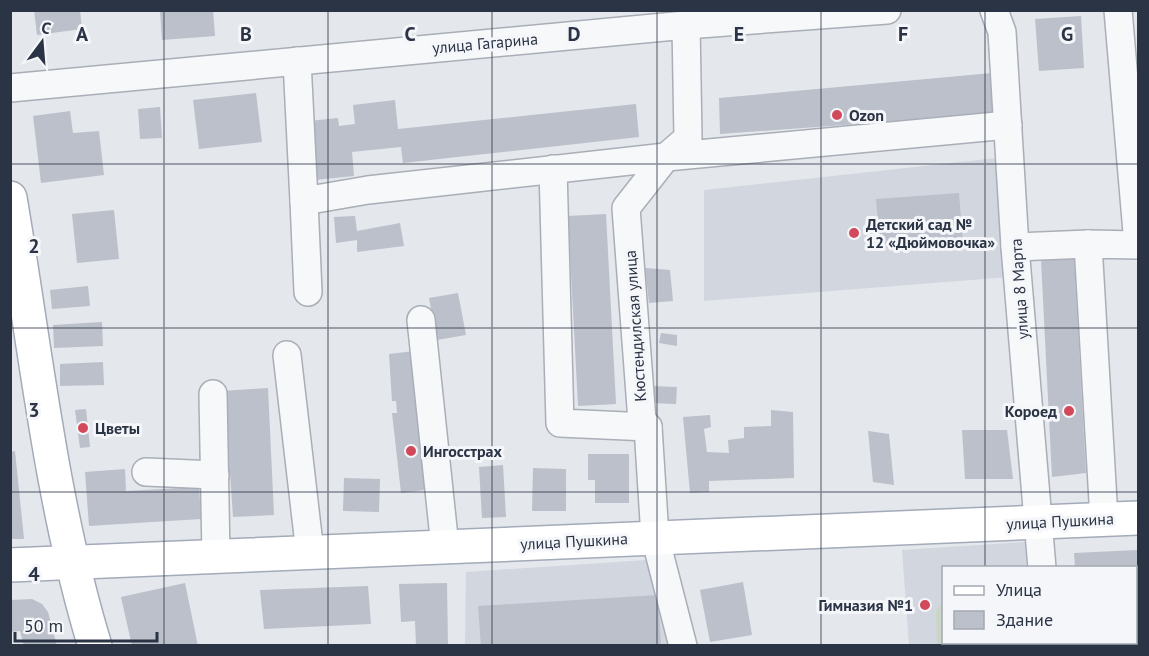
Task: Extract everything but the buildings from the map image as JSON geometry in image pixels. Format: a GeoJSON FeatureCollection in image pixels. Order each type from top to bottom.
{"type":"FeatureCollection","features":[{"type":"Feature","properties":{"kind":"main road"},"geometry":{"type":"LineString","coordinates":[[10,198],[76,578],[96,645]]}},
{"type":"Feature","properties":{"kind":"main road","name":"улица Пушкина"},"geometry":{"type":"LineString","coordinates":[[10,565],[76,578],[216,557],[1138,518]]}},
{"type":"Feature","properties":{"kind":"main road"},"geometry":{"type":"LineString","coordinates":[[76,578],[105,645]]}},
{"type":"Feature","properties":{"kind":"street","name":"улица Гагарина"},"geometry":{"type":"LineString","coordinates":[[10,88],[297,61],[649,19],[686,25],[887,10]]}},
{"type":"Feature","properties":{"kind":"street","name":"улица 8 Марта"},"geometry":{"type":"LineString","coordinates":[[994,10],[1002,32],[1015,247],[1042,566]]}},
{"type":"Feature","properties":{"kind":"street"},"geometry":{"type":"LineString","coordinates":[[1015,247],[1138,244],[1118,10]]}},
{"type":"Feature","properties":{"kind":"street","name":"Кюстендилская улица"},"geometry":{"type":"LineString","coordinates":[[683,645],[655,537],[648,427],[642,421],[626,208],[666,157],[688,138],[686,25]]}},
{"type":"Feature","properties":{"kind":"street"},"geometry":{"type":"LineString","coordinates":[[297,61],[308,292]]}},
{"type":"Feature","properties":{"kind":"street"},"geometry":{"type":"LineString","coordinates":[[304,201],[368,190],[666,157],[1008,125]]}},
{"type":"Feature","properties":{"kind":"street"},"geometry":{"type":"LineString","coordinates":[[553,170],[560,423],[648,427]]}},
{"type":"Feature","properties":{"kind":"street"},"geometry":{"type":"LineString","coordinates":[[1089,244],[1104,519]]}},
{"type":"Feature","properties":{"kind":"street"},"geometry":{"type":"LineString","coordinates":[[421,320],[445,547]]}},
{"type":"Feature","properties":{"kind":"street"},"geometry":{"type":"LineString","coordinates":[[287,355],[310,553]]}},
{"type":"Feature","properties":{"kind":"street"},"geometry":{"type":"LineString","coordinates":[[213,394],[216,557]]}},
{"type":"Feature","properties":{"kind":"street"},"geometry":{"type":"LineString","coordinates":[[146,472],[215,475]]}},
{"type":"Feature","properties":{"kind":"shaded area","name":"Детский сад № 12 «Дюймовочка»"},"geometry":{"type":"Polygon","coordinates":[[[997,158],[1009,277],[704,301],[704,190],[997,158]]]}},
{"type":"Feature","properties":{"kind":"shaded area","name":"Гимназия №1"},"geometry":{"type":"Polygon","coordinates":[[[1025,542],[1027,566],[942,566],[942,644],[1033,645],[909,645],[902,550],[1025,542]]]}},
{"type":"Feature","properties":{"kind":"shaded area"},"geometry":{"type":"Polygon","coordinates":[[[661,559],[679,645],[465,646],[466,572],[661,559]]]}},
{"type":"Feature","properties":{"kind":"green space"},"geometry":{"type":"Polygon","coordinates":[[[942,602],[942,644],[1011,645],[937,645],[936,611],[942,602]]]}},
{"type":"Feature","properties":{"kind":"place","name":"Ozon"},"geometry":{"type":"Point","coordinates":[837,115]}},
{"type":"Feature","properties":{"kind":"place","name":"Детский сад № 12 «Дюймовочка»"},"geometry":{"type":"Point","coordinates":[854,233]}},
{"type":"Feature","properties":{"kind":"place","name":"Короед"},"geometry":{"type":"Point","coordinates":[1069,411]}},
{"type":"Feature","properties":{"kind":"place","name":"Цветы"},"geometry":{"type":"Point","coordinates":[83,428]}},
{"type":"Feature","properties":{"kind":"place","name":"Ингосстрах"},"geometry":{"type":"Point","coordinates":[411,451]}},
{"type":"Feature","properties":{"kind":"place","name":"Гимназия №1"},"geometry":{"type":"Point","coordinates":[925,605]}}]}
